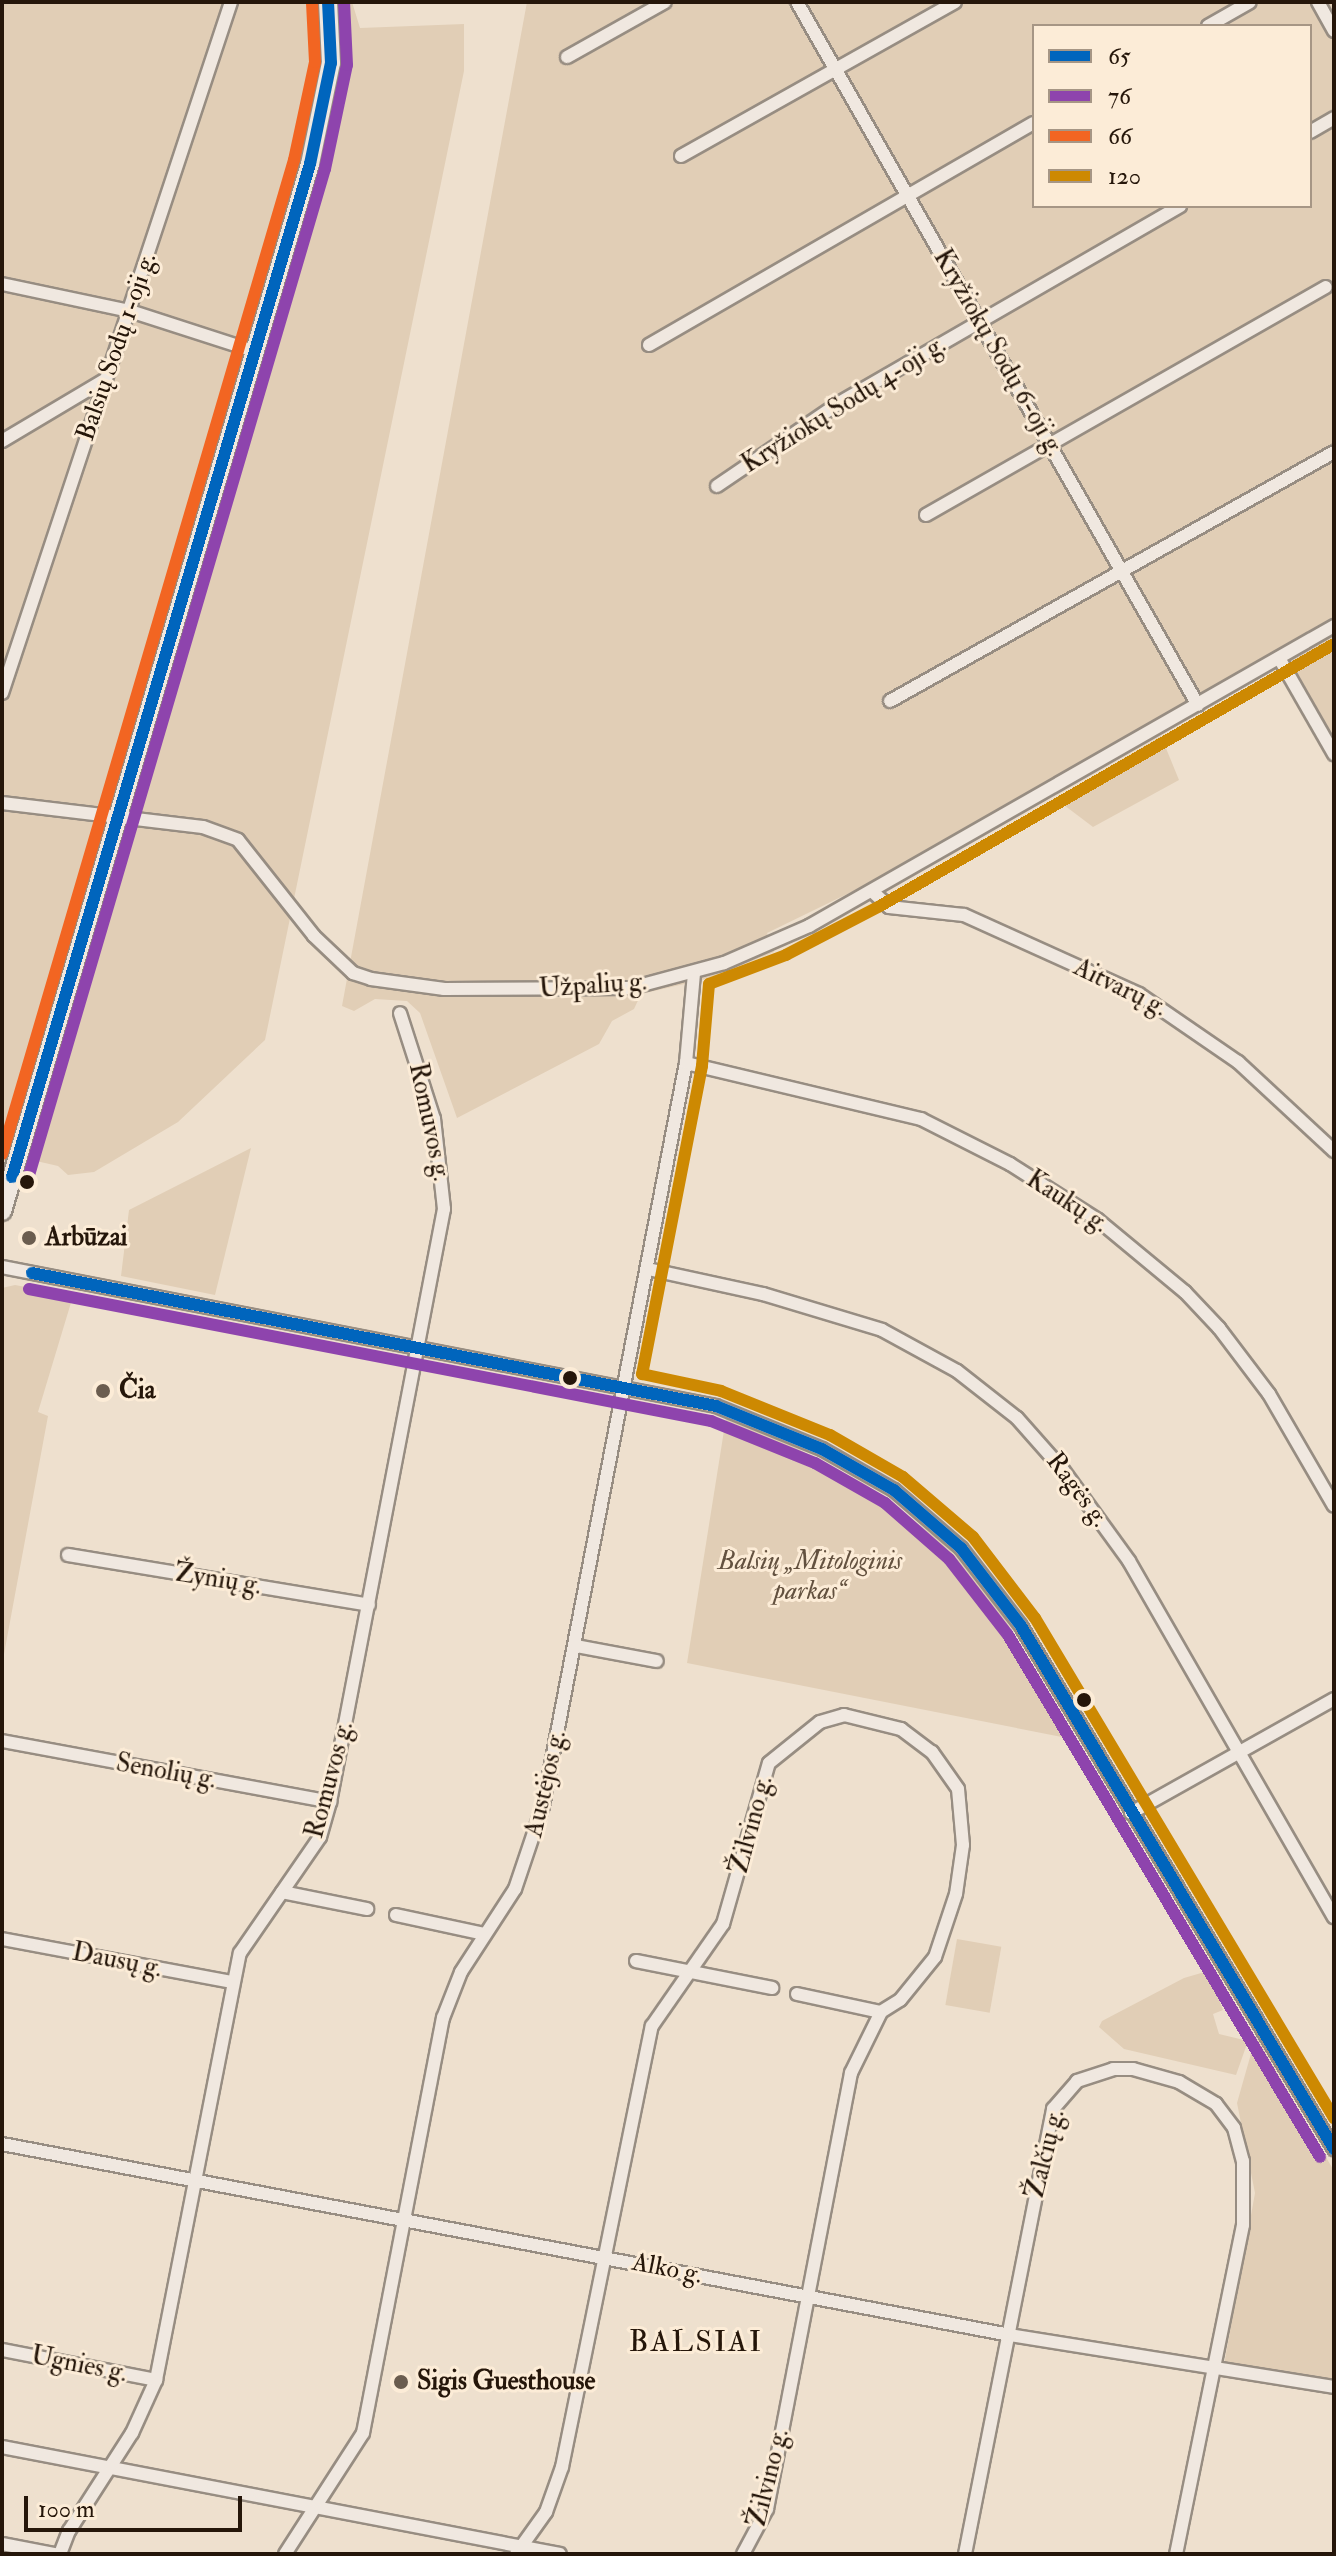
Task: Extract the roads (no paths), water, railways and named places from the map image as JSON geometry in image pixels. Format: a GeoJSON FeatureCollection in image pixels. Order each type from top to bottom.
{"type":"FeatureCollection","features":[{"type":"Feature","properties":{"kind":"main road"},"geometry":{"type":"LineString","coordinates":[[2,1211],[257,352],[325,103],[331,63],[328,2]]}},
{"type":"Feature","properties":{"kind":"street","name":"Balsių Sodų 1-oji g."},"geometry":{"type":"LineString","coordinates":[[2,693],[231,2]]}},
{"type":"Feature","properties":{"kind":"street"},"geometry":{"type":"LineString","coordinates":[[567,57],[665,2]]}},
{"type":"Feature","properties":{"kind":"street","name":"Kryžiokų Sodų 6-oji g."},"geometry":{"type":"LineString","coordinates":[[797,2],[910,194],[977,322],[1052,446],[1198,705]]}},
{"type":"Feature","properties":{"kind":"street"},"geometry":{"type":"LineString","coordinates":[[681,156],[955,2]]}},
{"type":"Feature","properties":{"kind":"street"},"geometry":{"type":"LineString","coordinates":[[1212,24],[1250,2]]}},
{"type":"Feature","properties":{"kind":"street"},"geometry":{"type":"LineString","coordinates":[[1318,2],[1334,31]]}},
{"type":"Feature","properties":{"kind":"street"},"geometry":{"type":"LineString","coordinates":[[1312,131],[1334,118]]}},
{"type":"Feature","properties":{"kind":"street"},"geometry":{"type":"LineString","coordinates":[[649,345],[1032,124]]}},
{"type":"Feature","properties":{"kind":"street","name":"Kryžiokų Sodų 4-oji g."},"geometry":{"type":"LineString","coordinates":[[717,486],[839,403],[1176,208]]}},
{"type":"Feature","properties":{"kind":"street"},"geometry":{"type":"LineString","coordinates":[[2,284],[130,311],[257,352]]}},
{"type":"Feature","properties":{"kind":"street"},"geometry":{"type":"LineString","coordinates":[[926,515],[1052,446],[1326,287]]}},
{"type":"Feature","properties":{"kind":"street"},"geometry":{"type":"LineString","coordinates":[[2,441],[106,379]]}},
{"type":"Feature","properties":{"kind":"street"},"geometry":{"type":"LineString","coordinates":[[890,701],[1334,452]]}},
{"type":"Feature","properties":{"kind":"street","name":"Užpalių g."},"geometry":{"type":"LineString","coordinates":[[2,803],[203,827],[238,840],[314,936],[353,973],[395,986],[580,991],[631,988],[694,973],[779,941],[873,892],[1334,626]]}},
{"type":"Feature","properties":{"kind":"street"},"geometry":{"type":"LineString","coordinates":[[2,642],[14,651]]}},
{"type":"Feature","properties":{"kind":"street"},"geometry":{"type":"LineString","coordinates":[[1279,658],[1334,754]]}},
{"type":"Feature","properties":{"kind":"street","name":"Aitvarų g."},"geometry":{"type":"LineString","coordinates":[[873,892],[889,907],[964,915],[1139,994],[1238,1062],[1334,1151]]}},
{"type":"Feature","properties":{"kind":"street","name":"Austėjos g."},"geometry":{"type":"LineString","coordinates":[[285,2554],[313,2506],[351,2459],[363,2433],[443,2018],[461,1972],[515,1889],[530,1852],[576,1646],[623,1387],[648,1269],[686,1063],[694,973]]}},
{"type":"Feature","properties":{"kind":"street","name":"Romuvos g."},"geometry":{"type":"LineString","coordinates":[[57,2554],[144,2410],[156,2380],[198,2179],[232,1982],[240,1953],[320,1837],[330,1802],[433,1281],[444,1184],[434,1119],[400,1013]]}},
{"type":"Feature","properties":{"kind":"street","name":"Kaukų g."},"geometry":{"type":"LineString","coordinates":[[686,1063],[921,1119],[1010,1164],[1098,1220],[1156,1266],[1219,1328],[1269,1394],[1334,1506]]}},
{"type":"Feature","properties":{"kind":"street"},"geometry":{"type":"LineString","coordinates":[[2,1267],[716,1406],[785,1431],[859,1468],[929,1517],[961,1548],[1021,1626],[1334,2149]]}},
{"type":"Feature","properties":{"kind":"street","name":"Ragės g."},"geometry":{"type":"LineString","coordinates":[[648,1269],[763,1294],[882,1330],[957,1371],[991,1396],[1042,1443],[1108,1530],[1334,1917]]}},
{"type":"Feature","properties":{"kind":"street","name":"Žynių g."},"geometry":{"type":"LineString","coordinates":[[68,1555],[369,1605]]}},
{"type":"Feature","properties":{"kind":"street"},"geometry":{"type":"LineString","coordinates":[[576,1646],[657,1661]]}},
{"type":"Feature","properties":{"kind":"street"},"geometry":{"type":"LineString","coordinates":[[1131,1813],[1334,1699]]}},
{"type":"Feature","properties":{"kind":"street","name":"Žilvino g."},"geometry":{"type":"LineString","coordinates":[[519,2550],[555,2495],[605,2257],[645,2044],[732,1903],[769,1763],[820,1722],[844,1715],[875,1720],[901,1729],[932,1752],[958,1789],[964,1814],[956,1894],[935,1957],[900,2000],[881,2012],[851,2073],[767,2509],[743,2554]]}},
{"type":"Feature","properties":{"kind":"street","name":"Senolių g."},"geometry":{"type":"LineString","coordinates":[[2,1741],[330,1802]]}},
{"type":"Feature","properties":{"kind":"street"},"geometry":{"type":"LineString","coordinates":[[282,1892],[367,1909]]}},
{"type":"Feature","properties":{"kind":"street"},"geometry":{"type":"LineString","coordinates":[[396,1915],[485,1934]]}},
{"type":"Feature","properties":{"kind":"street","name":"Dausų g."},"geometry":{"type":"LineString","coordinates":[[2,1939],[232,1982]]}},
{"type":"Feature","properties":{"kind":"street"},"geometry":{"type":"LineString","coordinates":[[636,1961],[772,1988]]}},
{"type":"Feature","properties":{"kind":"street"},"geometry":{"type":"LineString","coordinates":[[797,1994],[881,2012]]}},
{"type":"Feature","properties":{"kind":"street","name":"Žalčių g."},"geometry":{"type":"LineString","coordinates":[[965,2554],[1053,2109],[1077,2081],[1113,2069],[1133,2069],[1199,2092],[1216,2104],[1240,2141],[1246,2188],[1243,2225],[1216,2371],[1176,2554]]}},
{"type":"Feature","properties":{"kind":"street","name":"Alko g."},"geometry":{"type":"LineString","coordinates":[[2,2144],[1010,2335],[1216,2371],[1334,2387]]}},
{"type":"Feature","properties":{"kind":"street","name":"Ugnies g."},"geometry":{"type":"LineString","coordinates":[[2,2350],[156,2380]]}},
{"type":"Feature","properties":{"kind":"street"},"geometry":{"type":"LineString","coordinates":[[2,2447],[313,2506],[519,2550],[560,2554]]}},
{"type":"Feature","properties":{"kind":"street"},"geometry":{"type":"LineString","coordinates":[[2,2544],[57,2554]]}},
{"type":"Feature","properties":{"kind":"place","name":"Arbūzai"},"geometry":{"type":"Point","coordinates":[29,1238]}},
{"type":"Feature","properties":{"kind":"place","name":"Čia"},"geometry":{"type":"Point","coordinates":[103,1391]}},
{"type":"Feature","properties":{"kind":"place","name":"Sigis Guesthouse"},"geometry":{"type":"Point","coordinates":[401,2382]}},
{"type":"Feature","properties":{"kind":"district","name":"BALSIAI"},"geometry":{"type":"Point","coordinates":[696,2342]}},
{"type":"Feature","properties":{"kind":"park label","name":"Balsių „Mitologinis parkas“"},"geometry":{"type":"Point","coordinates":[810,1577]}}]}
